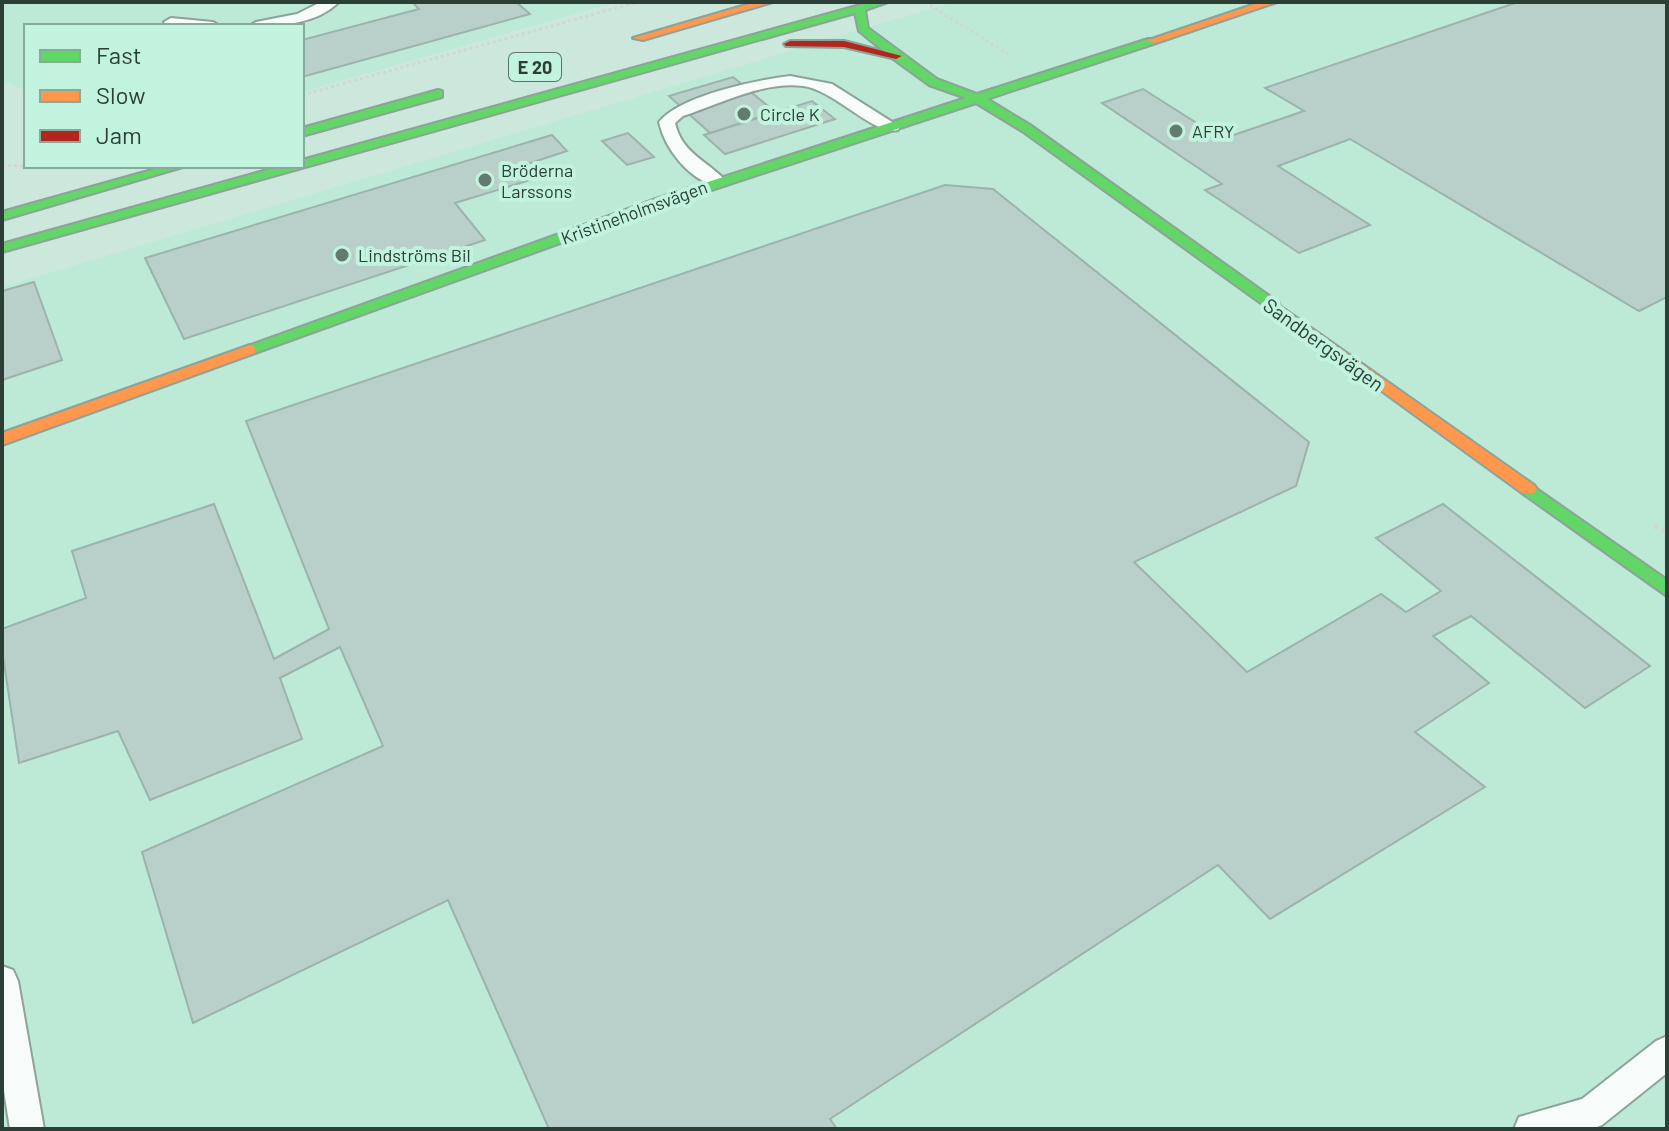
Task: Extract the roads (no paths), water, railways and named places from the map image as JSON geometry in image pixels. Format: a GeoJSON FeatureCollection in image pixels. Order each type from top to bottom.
{"type":"FeatureCollection","features":[{"type":"Feature","properties":{"kind":"main road"},"geometry":{"type":"LineString","coordinates":[[618,44],[768,2]]}},
{"type":"Feature","properties":{"kind":"main road","name":"E 20"},"geometry":{"type":"LineString","coordinates":[[304,163],[704,52],[854,5],[883,2]]}},
{"type":"Feature","properties":{"kind":"main road","name":"Kristineholmsvägen"},"geometry":{"type":"LineString","coordinates":[[2,439],[718,182],[1272,2]]}},
{"type":"Feature","properties":{"kind":"main road"},"geometry":{"type":"LineString","coordinates":[[854,5],[895,20]]}},
{"type":"Feature","properties":{"kind":"main road","name":"Sandbergsvägen"},"geometry":{"type":"LineString","coordinates":[[854,5],[863,29],[896,56],[933,82],[979,99],[1026,128],[1667,589]]}},
{"type":"Feature","properties":{"kind":"main road"},"geometry":{"type":"LineString","coordinates":[[704,52],[821,41],[849,42],[896,56]]}},
{"type":"Feature","properties":{"kind":"main road"},"geometry":{"type":"LineString","coordinates":[[967,71],[979,99]]}},
{"type":"Feature","properties":{"kind":"main road"},"geometry":{"type":"LineString","coordinates":[[304,131],[452,90]]}},
{"type":"Feature","properties":{"kind":"main road"},"geometry":{"type":"LineString","coordinates":[[2,216],[173,168]]}},
{"type":"Feature","properties":{"kind":"main road"},"geometry":{"type":"LineString","coordinates":[[2,248],[288,168]]}},
{"type":"Feature","properties":{"kind":"lane"},"geometry":{"type":"LineString","coordinates":[[267,24],[301,18],[332,2]]}},
{"type":"Feature","properties":{"kind":"lane"},"geometry":{"type":"LineString","coordinates":[[171,22],[192,24]]}},
{"type":"Feature","properties":{"kind":"lane"},"geometry":{"type":"LineString","coordinates":[[718,182],[679,151],[669,135],[667,122],[677,113],[778,82],[805,81],[845,98],[892,127]]}},
{"type":"Feature","properties":{"kind":"lane"},"geometry":{"type":"LineString","coordinates":[[2,981],[27,1129]]}},
{"type":"Feature","properties":{"kind":"lane"},"geometry":{"type":"LineString","coordinates":[[1531,1129],[1590,1113],[1667,1052]]}},
{"type":"Feature","properties":{"kind":"place","name":"Circle K"},"geometry":{"type":"Point","coordinates":[744,114]}},
{"type":"Feature","properties":{"kind":"place","name":"AFRY"},"geometry":{"type":"Point","coordinates":[1176,131]}},
{"type":"Feature","properties":{"kind":"place","name":"Bröderna Larssons"},"geometry":{"type":"Point","coordinates":[485,180]}},
{"type":"Feature","properties":{"kind":"place","name":"Lindströms Bil"},"geometry":{"type":"Point","coordinates":[342,255]}}]}
